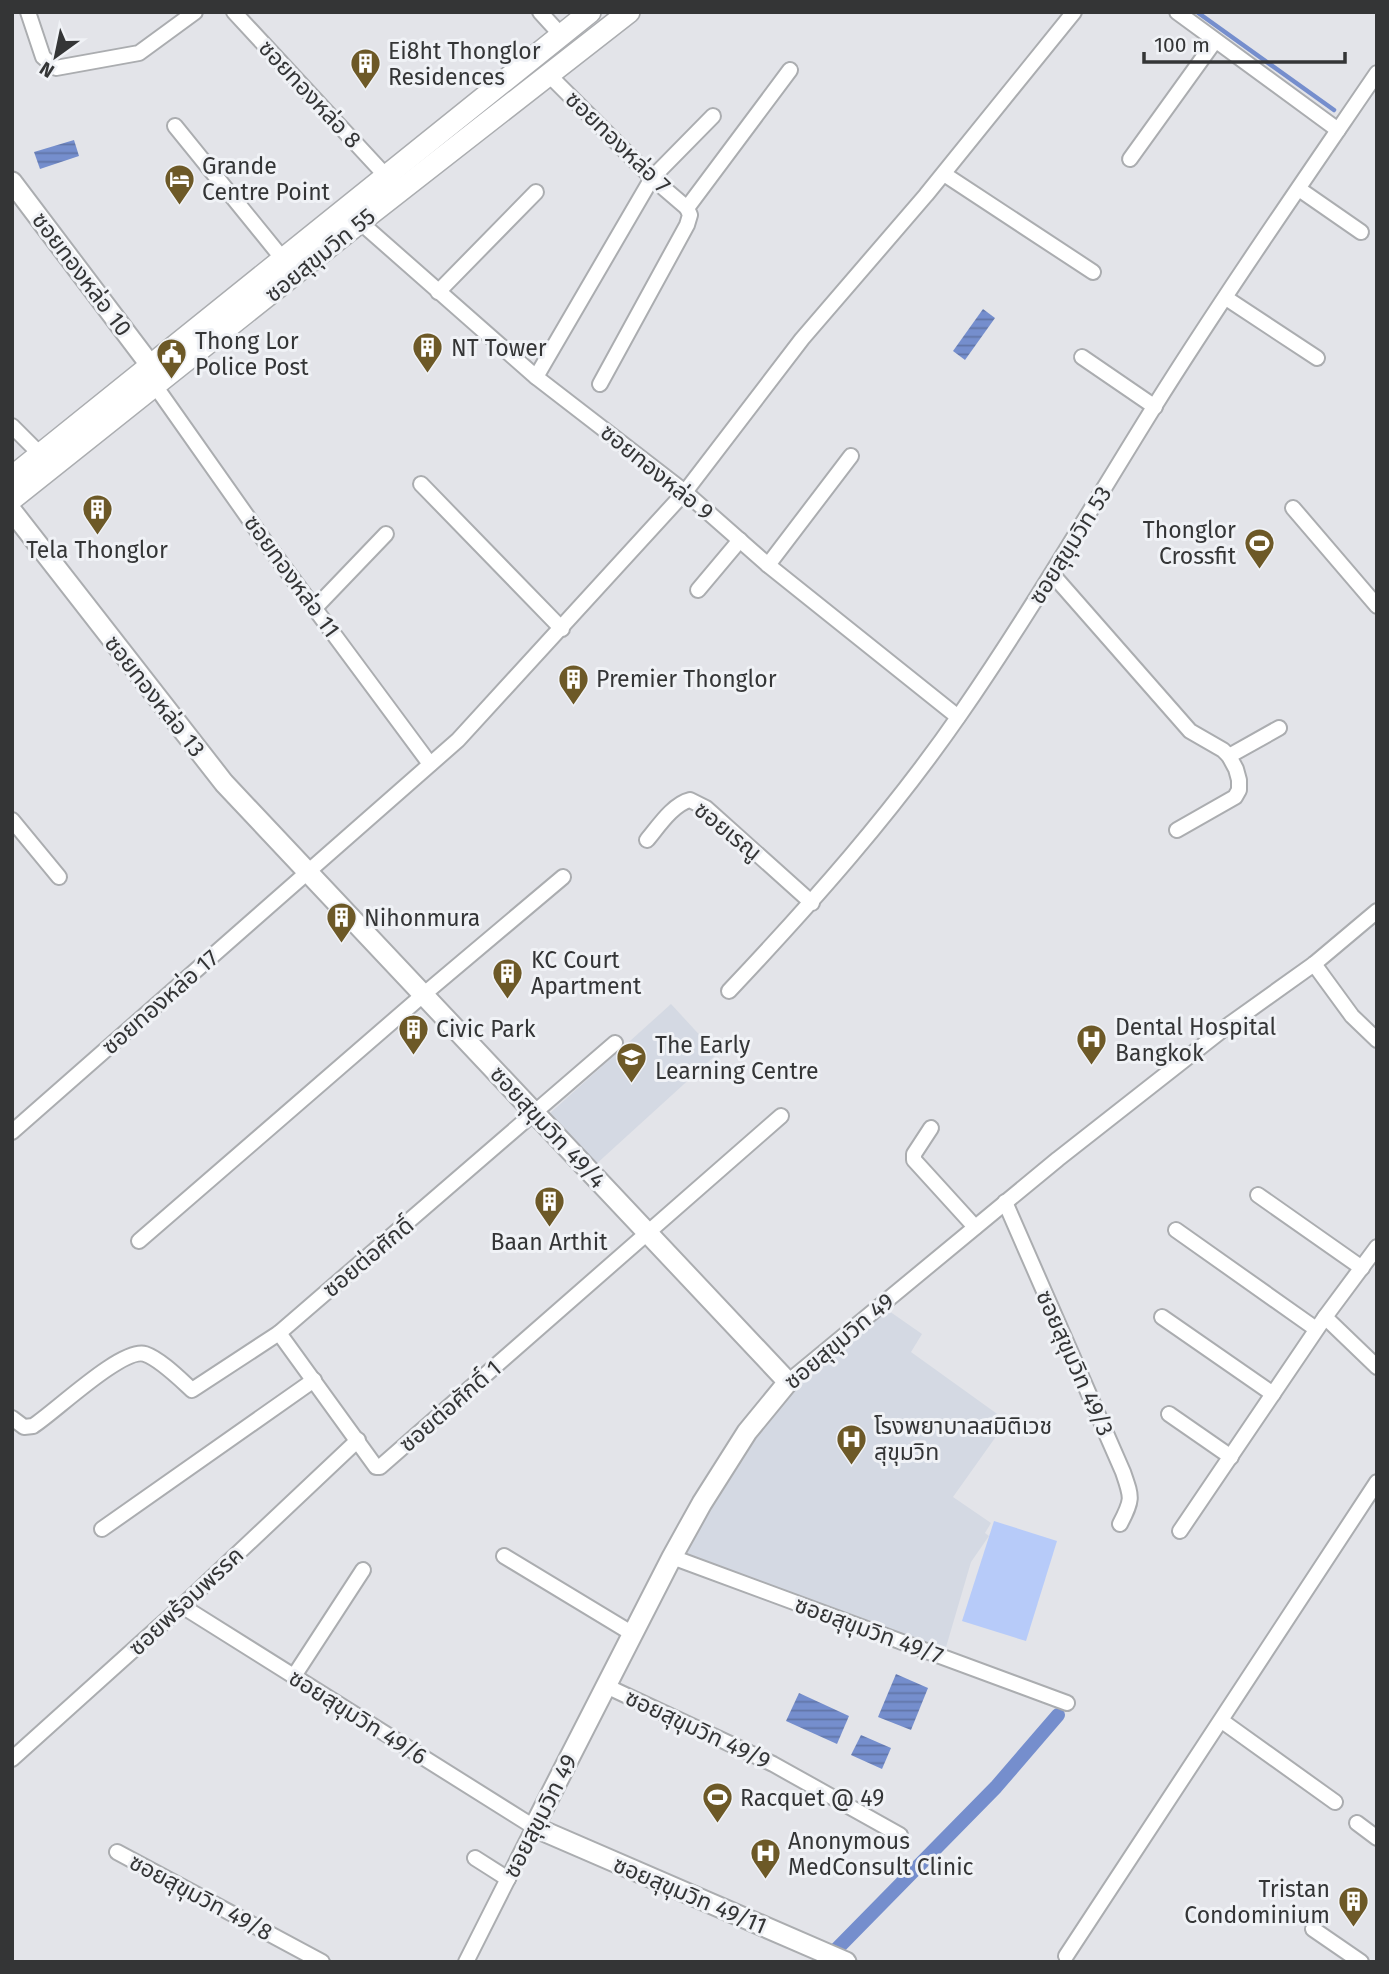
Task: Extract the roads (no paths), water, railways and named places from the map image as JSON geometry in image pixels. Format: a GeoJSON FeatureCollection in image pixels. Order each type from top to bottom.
{"type":"FeatureCollection","features":[{"type":"Feature","properties":{"kind":"main road","name":"ซอยสุขุมวิท 55"},"geometry":{"type":"LineString","coordinates":[[393,184],[533,57],[590,12]]}},
{"type":"Feature","properties":{"kind":"main road","name":"ซอยสุขุมวิท 55"},"geometry":{"type":"LineString","coordinates":[[12,499],[154,377],[354,214],[550,76],[629,12]]}},
{"type":"Feature","properties":{"kind":"main road"},"geometry":{"type":"LineString","coordinates":[[561,35],[578,53]]}},
{"type":"Feature","properties":{"kind":"main road"},"geometry":{"type":"LineString","coordinates":[[533,57],[550,76]]}},
{"type":"Feature","properties":{"kind":"main road","name":"ซอยสุขุมวิท 55"},"geometry":{"type":"LineString","coordinates":[[12,477],[40,454],[154,377],[282,258],[354,214]]}},
{"type":"Feature","properties":{"kind":"street"},"geometry":{"type":"LineString","coordinates":[[28,12],[43,57],[56,68],[139,53],[195,12]]}},
{"type":"Feature","properties":{"kind":"street","name":"ซอยทองหล่อ 8"},"geometry":{"type":"LineString","coordinates":[[234,12],[393,184]]}},
{"type":"Feature","properties":{"kind":"street"},"geometry":{"type":"LineString","coordinates":[[540,12],[561,35]]}},
{"type":"Feature","properties":{"kind":"street","name":"ซอยทองหล่อ 17"},"geometry":{"type":"LineString","coordinates":[[12,1132],[458,740],[685,492],[802,339],[944,174],[1074,12]]}},
{"type":"Feature","properties":{"kind":"street"},"geometry":{"type":"LineString","coordinates":[[1177,12],[1338,130]]}},
{"type":"Feature","properties":{"kind":"street"},"geometry":{"type":"LineString","coordinates":[[1130,159],[1215,41]]}},
{"type":"Feature","properties":{"kind":"street"},"geometry":{"type":"LineString","coordinates":[[600,384],[687,225],[690,215],[687,208],[790,70]]}},
{"type":"Feature","properties":{"kind":"street","name":"ซอยสุขุมวิท 53"},"geometry":{"type":"LineString","coordinates":[[729,991],[812,903],[879,823],[958,717],[1053,575],[1155,407],[1377,72]]}},
{"type":"Feature","properties":{"kind":"street","name":"ซอยทองหล่อ 7"},"geometry":{"type":"LineString","coordinates":[[550,76],[652,178],[687,208]]}},
{"type":"Feature","properties":{"kind":"street"},"geometry":{"type":"LineString","coordinates":[[536,377],[652,178],[713,116]]}},
{"type":"Feature","properties":{"kind":"street"},"geometry":{"type":"LineString","coordinates":[[175,125],[282,258]]}},
{"type":"Feature","properties":{"kind":"street"},"geometry":{"type":"LineString","coordinates":[[944,174],[1093,272]]}},
{"type":"Feature","properties":{"kind":"street","name":"ซอยทองหล่อ 10"},"geometry":{"type":"LineString","coordinates":[[12,182],[154,377]]}},
{"type":"Feature","properties":{"kind":"street"},"geometry":{"type":"LineString","coordinates":[[1299,188],[1361,232]]}},
{"type":"Feature","properties":{"kind":"street"},"geometry":{"type":"LineString","coordinates":[[438,292],[536,192]]}},
{"type":"Feature","properties":{"kind":"street","name":"ซอยทองหล่อ 9"},"geometry":{"type":"LineString","coordinates":[[354,214],[536,377],[685,492],[768,565],[958,717]]}},
{"type":"Feature","properties":{"kind":"street"},"geometry":{"type":"LineString","coordinates":[[1226,299],[1317,358]]}},
{"type":"Feature","properties":{"kind":"street"},"geometry":{"type":"LineString","coordinates":[[1082,357],[1155,407]]}},
{"type":"Feature","properties":{"kind":"street","name":"ซอยทองหล่อ 11"},"geometry":{"type":"LineString","coordinates":[[154,377],[315,608],[430,764]]}},
{"type":"Feature","properties":{"kind":"street"},"geometry":{"type":"LineString","coordinates":[[12,426],[40,454]]}},
{"type":"Feature","properties":{"kind":"street"},"geometry":{"type":"LineString","coordinates":[[768,565],[851,456]]}},
{"type":"Feature","properties":{"kind":"street"},"geometry":{"type":"LineString","coordinates":[[421,484],[562,629]]}},
{"type":"Feature","properties":{"kind":"street"},"geometry":{"type":"LineString","coordinates":[[1293,508],[1377,606]]}},
{"type":"Feature","properties":{"kind":"street","name":"ซอยทองหล่อ 13"},"geometry":{"type":"LineString","coordinates":[[12,510],[215,774],[308,873]]}},
{"type":"Feature","properties":{"kind":"street"},"geometry":{"type":"LineString","coordinates":[[315,608],[386,534]]}},
{"type":"Feature","properties":{"kind":"street"},"geometry":{"type":"LineString","coordinates":[[698,590],[740,540]]}},
{"type":"Feature","properties":{"kind":"street"},"geometry":{"type":"LineString","coordinates":[[1053,575],[1190,731],[1223,750],[1236,769],[1239,790],[1235,797],[1177,830]]}},
{"type":"Feature","properties":{"kind":"street"},"geometry":{"type":"LineString","coordinates":[[1229,756],[1279,728]]}},
{"type":"Feature","properties":{"kind":"street","name":"ซอยเรณู"},"geometry":{"type":"LineString","coordinates":[[647,840],[677,807],[690,800],[706,808],[812,903]]}},
{"type":"Feature","properties":{"kind":"street"},"geometry":{"type":"LineString","coordinates":[[12,820],[59,877]]}},
{"type":"Feature","properties":{"kind":"street","name":"ซอยสุขุมวิท 49/4"},"geometry":{"type":"LineString","coordinates":[[308,873],[788,1382]]}},
{"type":"Feature","properties":{"kind":"street"},"geometry":{"type":"LineString","coordinates":[[139,1241],[563,877]]}},
{"type":"Feature","properties":{"kind":"street","name":"ซอยสุขุมวิท 49"},"geometry":{"type":"LineString","coordinates":[[466,1962],[672,1557],[733,1453],[788,1382],[1005,1202],[1220,1031],[1314,964],[1377,911]]}},
{"type":"Feature","properties":{"kind":"street"},"geometry":{"type":"LineString","coordinates":[[1314,964],[1352,1016],[1377,1040]]}},
{"type":"Feature","properties":{"kind":"street","name":"ซอยต่อศักดิ์"},"geometry":{"type":"LineString","coordinates":[[12,1418],[24,1427],[33,1426],[92,1380],[131,1355],[144,1353],[192,1390],[279,1333],[615,1043]]}},
{"type":"Feature","properties":{"kind":"street"},"geometry":{"type":"LineString","coordinates":[[648,1234],[781,1116]]}},
{"type":"Feature","properties":{"kind":"street"},"geometry":{"type":"LineString","coordinates":[[931,1128],[913,1157],[975,1227]]}},
{"type":"Feature","properties":{"kind":"street"},"geometry":{"type":"LineString","coordinates":[[1258,1195],[1362,1268]]}},
{"type":"Feature","properties":{"kind":"street","name":"ซอยสุขุมวิท 49/3"},"geometry":{"type":"LineString","coordinates":[[1005,1202],[1131,1496],[1129,1507],[1120,1524]]}},
{"type":"Feature","properties":{"kind":"street"},"geometry":{"type":"LineString","coordinates":[[1176,1230],[1317,1329]]}},
{"type":"Feature","properties":{"kind":"street","name":"ซอยต่อศักดิ์ 1"},"geometry":{"type":"LineString","coordinates":[[279,1333],[376,1466],[383,1465],[648,1234]]}},
{"type":"Feature","properties":{"kind":"street"},"geometry":{"type":"LineString","coordinates":[[1180,1531],[1325,1317],[1377,1247]]}},
{"type":"Feature","properties":{"kind":"street"},"geometry":{"type":"LineString","coordinates":[[1162,1317],[1273,1394]]}},
{"type":"Feature","properties":{"kind":"street"},"geometry":{"type":"LineString","coordinates":[[1325,1317],[1377,1367]]}},
{"type":"Feature","properties":{"kind":"street"},"geometry":{"type":"LineString","coordinates":[[102,1529],[314,1380]]}},
{"type":"Feature","properties":{"kind":"street"},"geometry":{"type":"LineString","coordinates":[[1168,1414],[1230,1457]]}},
{"type":"Feature","properties":{"kind":"street","name":"ซอยพร้อมพรรค"},"geometry":{"type":"LineString","coordinates":[[12,1759],[182,1606],[358,1440]]}},
{"type":"Feature","properties":{"kind":"street"},"geometry":{"type":"LineString","coordinates":[[1066,1956],[1377,1482]]}},
{"type":"Feature","properties":{"kind":"street"},"geometry":{"type":"LineString","coordinates":[[504,1556],[633,1633]]}},
{"type":"Feature","properties":{"kind":"street","name":"ซอยสุขุมวิท 49/7"},"geometry":{"type":"LineString","coordinates":[[672,1557],[1067,1703]]}},
{"type":"Feature","properties":{"kind":"street"},"geometry":{"type":"LineString","coordinates":[[294,1676],[363,1570]]}},
{"type":"Feature","properties":{"kind":"street","name":"ซอยสุขุมวิท 49/6"},"geometry":{"type":"LineString","coordinates":[[182,1606],[534,1827]]}},
{"type":"Feature","properties":{"kind":"street","name":"ซอยสุขุมวิท 49/9"},"geometry":{"type":"LineString","coordinates":[[606,1686],[773,1763],[900,1835]]}},
{"type":"Feature","properties":{"kind":"street"},"geometry":{"type":"LineString","coordinates":[[1222,1721],[1335,1802]]}},
{"type":"Feature","properties":{"kind":"street"},"geometry":{"type":"LineString","coordinates":[[1357,1823],[1377,1838]]}},
{"type":"Feature","properties":{"kind":"street","name":"ซอยสุขุมวิท 49/11"},"geometry":{"type":"LineString","coordinates":[[534,1827],[846,1962]]}},
{"type":"Feature","properties":{"kind":"street","name":"ซอยสุขุมวิท 49/8"},"geometry":{"type":"LineString","coordinates":[[117,1852],[322,1962]]}},
{"type":"Feature","properties":{"kind":"street"},"geometry":{"type":"LineString","coordinates":[[475,1858],[508,1879]]}},
{"type":"Feature","properties":{"kind":"street"},"geometry":{"type":"LineString","coordinates":[[1313,1929],[1361,1962]]}},
{"type":"Feature","properties":{"kind":"waterway"},"geometry":{"type":"LineString","coordinates":[[1197,12],[1334,110]]}},
{"type":"Feature","properties":{"kind":"waterway"},"geometry":{"type":"LineString","coordinates":[[825,1961],[996,1787],[1058,1715]]}},
{"type":"Feature","properties":{"kind":"place","name":"Ei8ht Thonglor Residences"},"geometry":{"type":"Point","coordinates":[365,91]}},
{"type":"Feature","properties":{"kind":"place","name":"Grande Centre Point"},"geometry":{"type":"Point","coordinates":[179,206]}},
{"type":"Feature","properties":{"kind":"place","name":"NT Tower"},"geometry":{"type":"Point","coordinates":[428,375]}},
{"type":"Feature","properties":{"kind":"place","name":"Thong Lor Police Post"},"geometry":{"type":"Point","coordinates":[172,381]}},
{"type":"Feature","properties":{"kind":"place","name":"Tela Thonglor"},"geometry":{"type":"Point","coordinates":[97,536]}},
{"type":"Feature","properties":{"kind":"place","name":"Thonglor Crossfit"},"geometry":{"type":"Point","coordinates":[1259,570]}},
{"type":"Feature","properties":{"kind":"place","name":"Premier Thonglor"},"geometry":{"type":"Point","coordinates":[573,706]}},
{"type":"Feature","properties":{"kind":"place","name":"Nihonmura"},"geometry":{"type":"Point","coordinates":[341,945]}},
{"type":"Feature","properties":{"kind":"place","name":"KC Court Apartment"},"geometry":{"type":"Point","coordinates":[508,1000]}},
{"type":"Feature","properties":{"kind":"place","name":"Civic Park"},"geometry":{"type":"Point","coordinates":[413,1056]}},
{"type":"Feature","properties":{"kind":"place","name":"Dental Hospital Bangkok"},"geometry":{"type":"Point","coordinates":[1092,1067]}},
{"type":"Feature","properties":{"kind":"place","name":"The Early Learning Centre"},"geometry":{"type":"Point","coordinates":[632,1085]}},
{"type":"Feature","properties":{"kind":"place","name":"Baan Arthit"},"geometry":{"type":"Point","coordinates":[549,1228]}},
{"type":"Feature","properties":{"kind":"place","name":"โรงพยาบาลสมิติเวช สุขุมวิท"},"geometry":{"type":"Point","coordinates":[851,1466]}},
{"type":"Feature","properties":{"kind":"place","name":"Racquet @ 49"},"geometry":{"type":"Point","coordinates":[717,1825]}},
{"type":"Feature","properties":{"kind":"place","name":"Anonymous MedConsult Clinic"},"geometry":{"type":"Point","coordinates":[765,1881]}},
{"type":"Feature","properties":{"kind":"place","name":"Tristan Condominium"},"geometry":{"type":"Point","coordinates":[1353,1929]}}]}
